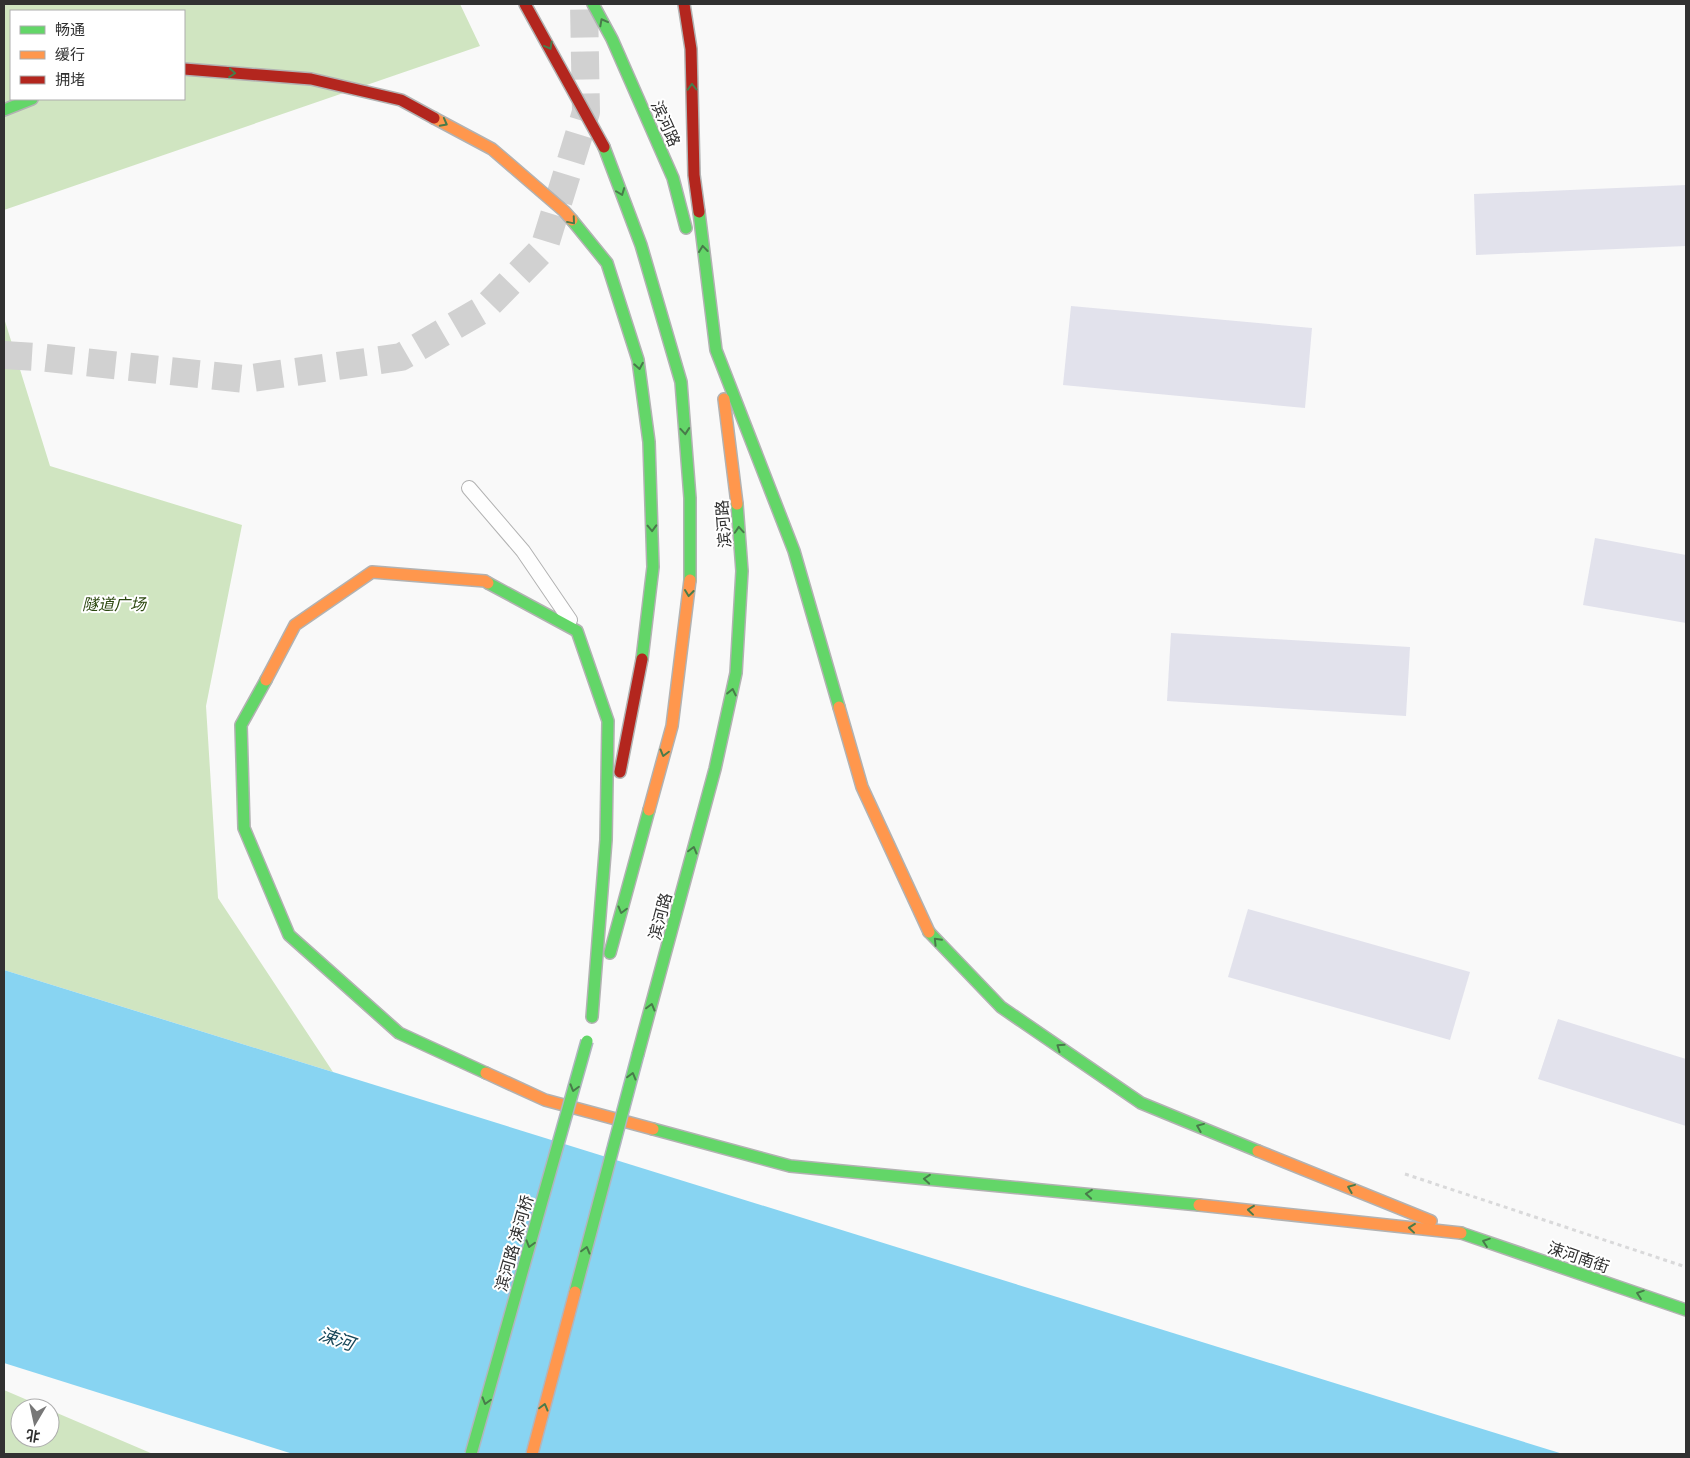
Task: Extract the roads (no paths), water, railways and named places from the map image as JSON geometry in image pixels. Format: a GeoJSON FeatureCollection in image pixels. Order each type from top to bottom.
{"type":"FeatureCollection","features":[{"type":"Feature","properties":{"kind":"main road","name":"滨河路"},"geometry":{"type":"LineString","coordinates":[[526,4],[604,146],[641,245],[681,382],[690,498],[690,584],[672,726],[590,1029]]}},
{"type":"Feature","properties":{"kind":"main road","name":"滨河路"},"geometry":{"type":"LineString","coordinates":[[593,4],[612,39],[673,178],[687,235]]}},
{"type":"Feature","properties":{"kind":"main road"},"geometry":{"type":"LineString","coordinates":[[684,4],[691,49],[694,175],[716,350],[794,551],[862,787],[930,934],[1001,1006],[1141,1103],[1461,1233]]}},
{"type":"Feature","properties":{"kind":"main road"},"geometry":{"type":"LineString","coordinates":[[185,68],[311,79],[401,100],[492,149],[564,211],[607,263],[638,360],[649,442],[653,567],[643,654],[606,840]]}},
{"type":"Feature","properties":{"kind":"main road"},"geometry":{"type":"LineString","coordinates":[[4,110],[29,100]]}},
{"type":"Feature","properties":{"kind":"main road","name":"滨河路"},"geometry":{"type":"LineString","coordinates":[[532,1454],[715,769],[736,673],[741,562],[736,486],[716,350],[692,254]]}},
{"type":"Feature","properties":{"kind":"main road"},"geometry":{"type":"LineString","coordinates":[[590,1029],[606,840],[608,721],[577,631],[485,581],[372,572],[295,625],[241,725],[244,828],[290,935],[399,1033],[545,1100],[790,1166],[1128,1197],[1461,1233]]}},
{"type":"Feature","properties":{"kind":"main road","name":"滨河路 涑河桥"},"geometry":{"type":"LineString","coordinates":[[471,1454],[590,1029]]}},
{"type":"Feature","properties":{"kind":"main road","name":"涑河南街"},"geometry":{"type":"LineString","coordinates":[[1461,1233],[1686,1310]]}},
{"type":"Feature","properties":{"kind":"lane"},"geometry":{"type":"LineString","coordinates":[[469,488],[523,550],[577,631]]}},
{"type":"Feature","properties":{"kind":"water","name":"涑河"},"geometry":{"type":"Polygon","coordinates":[[[4,970],[1563,1454],[293,1454],[4,1363],[4,970]]]}},
{"type":"Feature","properties":{"kind":"tunnel"},"geometry":{"type":"LineString","coordinates":[[4,355],[245,379],[401,357],[485,308],[544,248],[586,112],[584,4]]}},
{"type":"Feature","properties":{"kind":"park label","name":"隧道广场"},"geometry":{"type":"Point","coordinates":[114,603]}}]}
